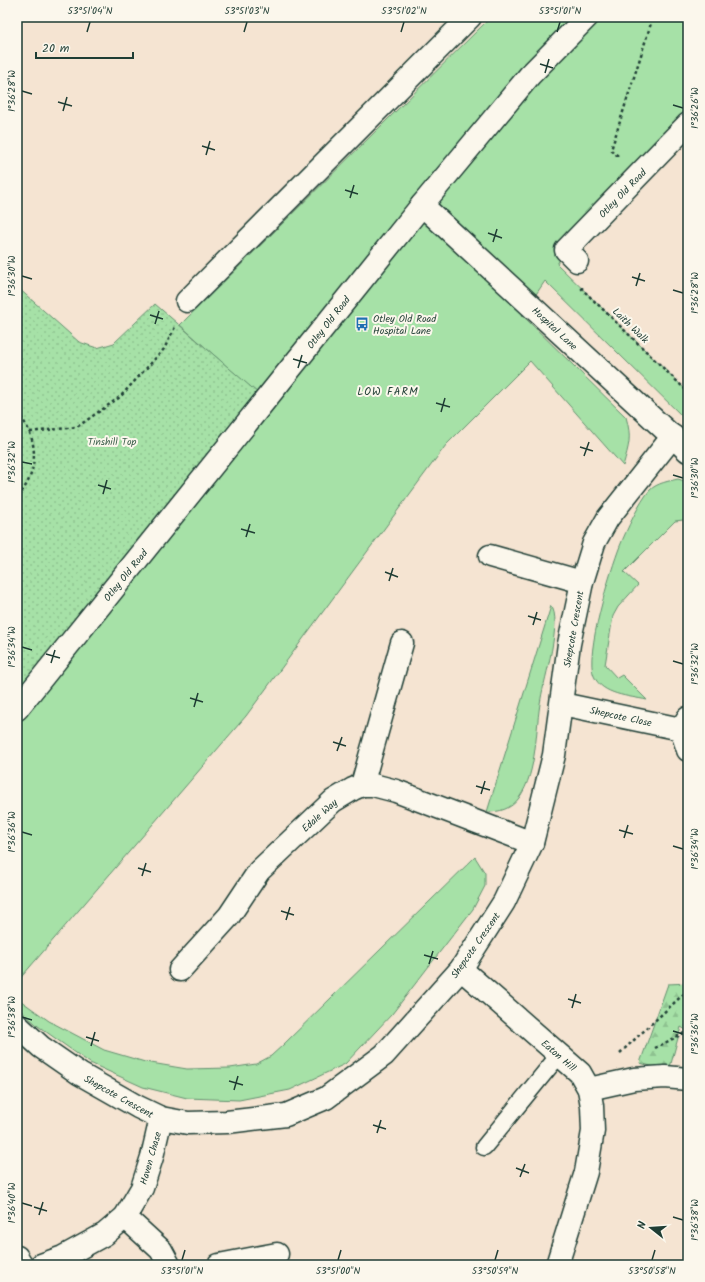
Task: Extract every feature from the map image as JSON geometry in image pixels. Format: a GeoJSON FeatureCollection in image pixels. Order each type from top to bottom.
{"type":"FeatureCollection","features":[{"type":"Feature","properties":{"kind":"street"},"geometry":{"type":"LineString","coordinates":[[187,301],[470,17]]}},
{"type":"Feature","properties":{"kind":"street","name":"Otley Old Road"},"geometry":{"type":"LineString","coordinates":[[17,709],[422,205],[530,75],[587,17]]}},
{"type":"Feature","properties":{"kind":"street","name":"Otley Old Road"},"geometry":{"type":"LineString","coordinates":[[577,261],[566,250],[688,124]]}},
{"type":"Feature","properties":{"kind":"street","name":"Hospital Lane"},"geometry":{"type":"LineString","coordinates":[[422,205],[680,443]]}},
{"type":"Feature","properties":{"kind":"street","name":"Shepcote Crescent"},"geometry":{"type":"LineString","coordinates":[[17,1024],[41,1047],[80,1074],[138,1108],[161,1118],[188,1123],[227,1122],[286,1115],[326,1098],[384,1055],[461,969],[504,902],[532,844],[554,755],[569,644],[582,582],[594,543],[608,518],[680,443]]}},
{"type":"Feature","properties":{"kind":"street"},"geometry":{"type":"LineString","coordinates":[[490,556],[582,582]]}},
{"type":"Feature","properties":{"kind":"street"},"geometry":{"type":"LineString","coordinates":[[402,643],[362,785],[373,785],[396,791],[532,844]]}},
{"type":"Feature","properties":{"kind":"street","name":"Shepcote Close"},"geometry":{"type":"LineString","coordinates":[[562,704],[685,724],[688,750]]}},
{"type":"Feature","properties":{"kind":"street","name":"Edale Way"},"geometry":{"type":"LineString","coordinates":[[180,970],[229,916],[259,871],[333,801],[362,785]]}},
{"type":"Feature","properties":{"kind":"street","name":"Eaton Hill"},"geometry":{"type":"LineString","coordinates":[[461,969],[580,1073],[588,1086],[592,1106],[592,1138],[586,1172],[557,1265]]}},
{"type":"Feature","properties":{"kind":"street"},"geometry":{"type":"LineString","coordinates":[[588,1086],[634,1079],[665,1077],[688,1079]]}},
{"type":"Feature","properties":{"kind":"street","name":"Haven Chase"},"geometry":{"type":"LineString","coordinates":[[41,1265],[64,1257],[98,1238],[126,1217],[142,1188],[152,1158],[161,1118]]}},
{"type":"Feature","properties":{"kind":"street"},"geometry":{"type":"LineString","coordinates":[[126,1217],[161,1250],[169,1265]]}},
{"type":"Feature","properties":{"kind":"street"},"geometry":{"type":"LineString","coordinates":[[219,1265],[277,1254]]}},
{"type":"Feature","properties":{"kind":"street"},"geometry":{"type":"LineString","coordinates":[[17,1257],[22,1265]]}},
{"type":"Feature","properties":{"kind":"lane"},"geometry":{"type":"LineString","coordinates":[[484,1147],[559,1055]]}},
{"type":"Feature","properties":{"kind":"path"},"geometry":{"type":"LineString","coordinates":[[638,176],[611,150],[653,17]]}},
{"type":"Feature","properties":{"kind":"path","name":"Laith Walk"},"geometry":{"type":"LineString","coordinates":[[577,261],[582,289],[688,392]]}},
{"type":"Feature","properties":{"kind":"path"},"geometry":{"type":"LineString","coordinates":[[30,432],[77,427],[120,397],[164,349],[187,301]]}},
{"type":"Feature","properties":{"kind":"path"},"geometry":{"type":"LineString","coordinates":[[17,412],[30,432],[35,453],[32,473],[22,492],[17,497]]}},
{"type":"Feature","properties":{"kind":"path"},"geometry":{"type":"LineString","coordinates":[[588,1086],[688,990]]}},
{"type":"Feature","properties":{"kind":"path"},"geometry":{"type":"LineString","coordinates":[[654,1048],[688,1031]]}},
{"type":"Feature","properties":{"kind":"green space"},"geometry":{"type":"Polygon","coordinates":[[[491,17],[688,17],[688,124],[566,250],[557,264],[688,392],[688,422],[545,281],[522,315],[626,417],[629,431],[629,442],[623,466],[530,361],[446,445],[246,716],[17,982],[17,709],[266,401],[180,325],[491,17]]]}},
{"type":"Feature","properties":{"kind":"green space","name":"Tinshill Top"},"geometry":{"type":"Polygon","coordinates":[[[17,287],[79,342],[97,348],[114,343],[155,304],[266,400],[17,709],[17,287]]]}},
{"type":"Feature","properties":{"kind":"green space"},"geometry":{"type":"Polygon","coordinates":[[[678,479],[688,482],[688,522],[683,520],[675,521],[624,572],[638,585],[618,607],[613,616],[605,665],[617,678],[622,675],[647,700],[624,696],[603,687],[594,676],[592,665],[595,632],[605,592],[620,546],[642,501],[650,490],[656,486],[678,479]]]}},
{"type":"Feature","properties":{"kind":"green space"},"geometry":{"type":"Polygon","coordinates":[[[551,606],[554,613],[555,623],[554,636],[541,698],[535,750],[530,775],[516,802],[501,810],[487,812],[551,606]]]}},
{"type":"Feature","properties":{"kind":"green space"},"geometry":{"type":"Polygon","coordinates":[[[475,857],[485,873],[485,886],[473,909],[392,1014],[345,1064],[290,1090],[239,1100],[187,1098],[143,1087],[90,1063],[38,1026],[17,1007],[17,998],[49,1021],[104,1050],[145,1062],[187,1069],[230,1068],[256,1064],[271,1056],[283,1045],[475,857]]]}},
{"type":"Feature","properties":{"kind":"green space"},"geometry":{"type":"Polygon","coordinates":[[[688,983],[688,1031],[681,1027],[669,1071],[640,1063],[668,984],[688,983]]]}},
{"type":"Feature","properties":{"kind":"place","name":"Otley Old Road Hospital Lane"},"geometry":{"type":"Point","coordinates":[362,324]}},
{"type":"Feature","properties":{"kind":"district","name":"LOW FARM"},"geometry":{"type":"Point","coordinates":[388,391]}}]}
